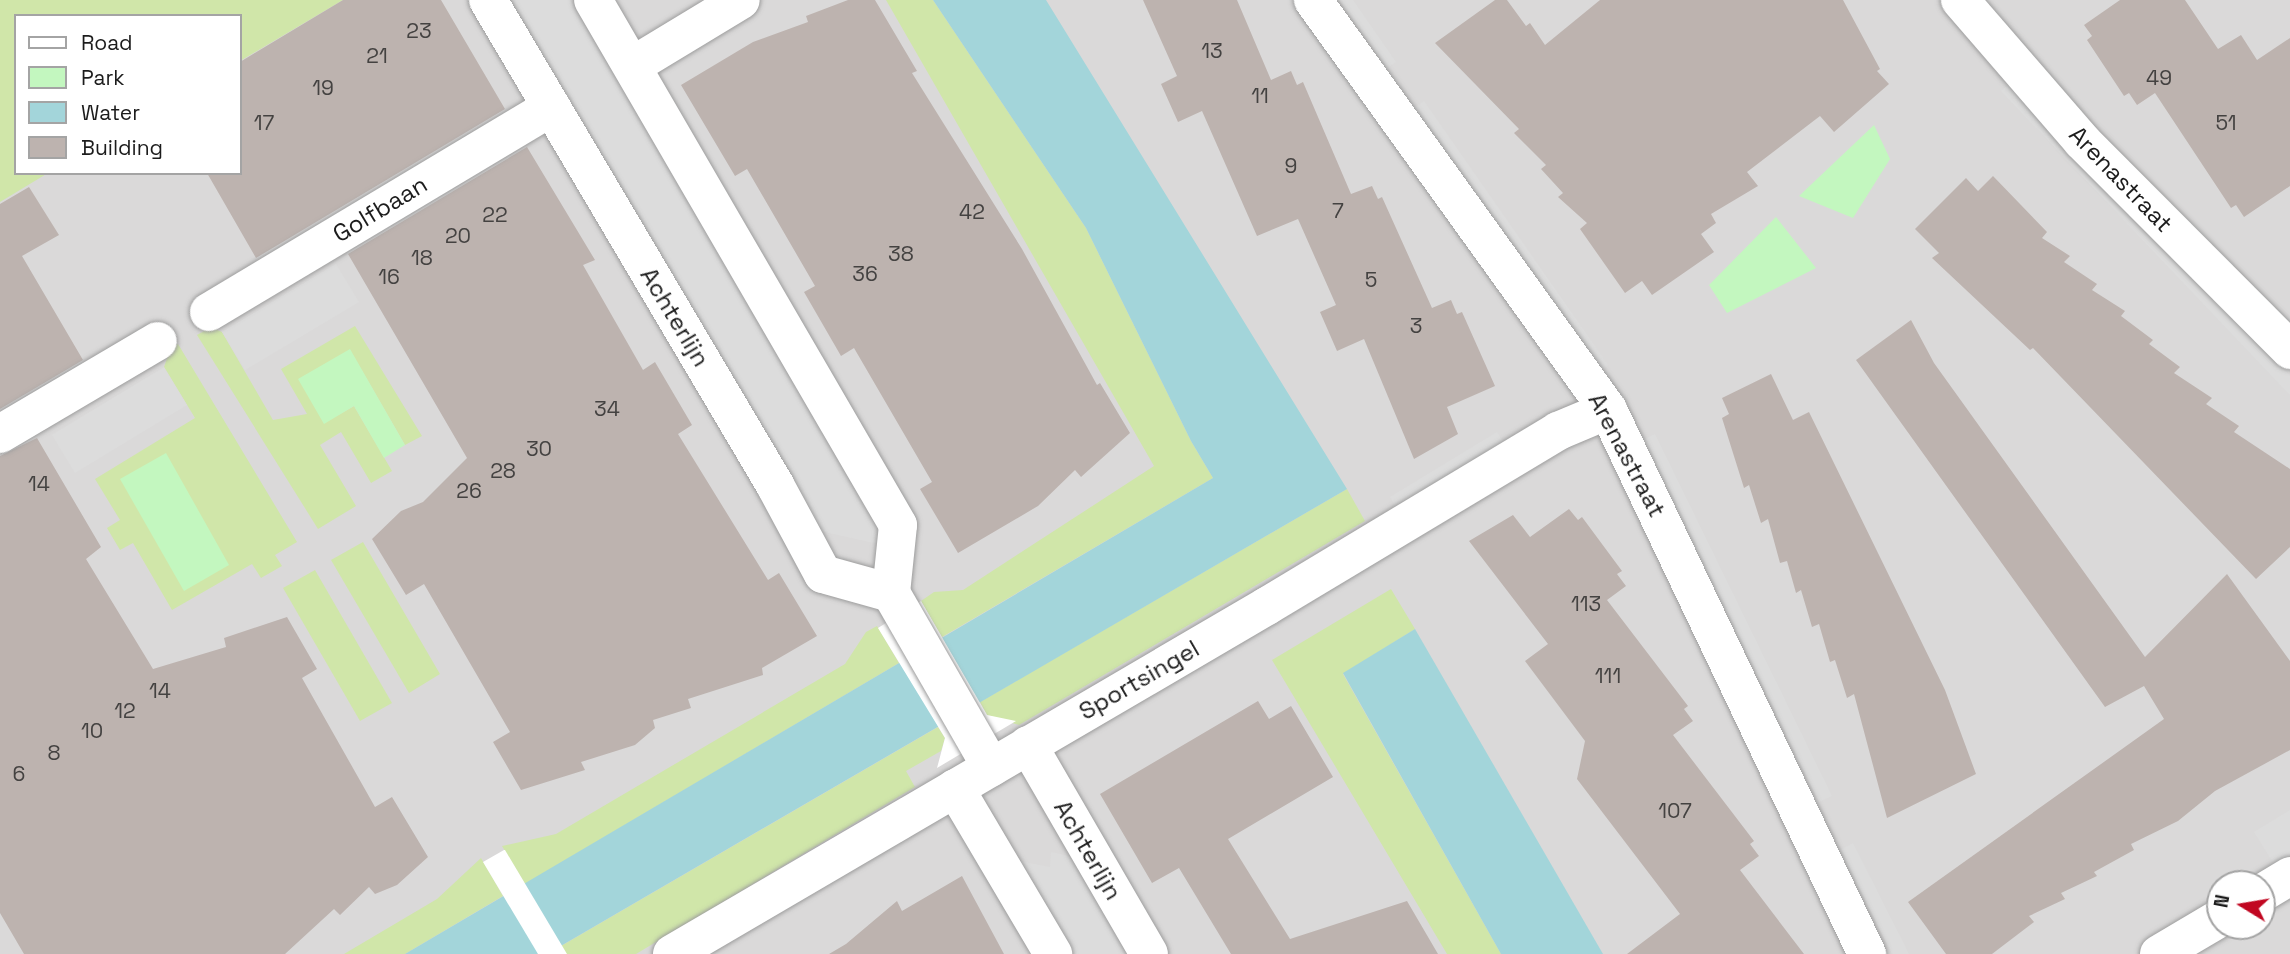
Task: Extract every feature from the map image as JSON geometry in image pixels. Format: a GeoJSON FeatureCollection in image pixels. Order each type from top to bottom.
{"type":"FeatureCollection","features":[{"type":"Feature","properties":{"kind":"street","name":"Achterlijn"},"geometry":{"type":"LineString","coordinates":[[488,0],[775,485],[823,574],[897,603]]}},
{"type":"Feature","properties":{"kind":"street"},"geometry":{"type":"LineString","coordinates":[[593,0],[898,524],[897,603],[984,756]]}},
{"type":"Feature","properties":{"kind":"street"},"geometry":{"type":"LineString","coordinates":[[632,66],[741,0]]}},
{"type":"Feature","properties":{"kind":"street","name":"Arenastraat"},"geometry":{"type":"LineString","coordinates":[[1313,0],[1608,410],[1867,954]]}},
{"type":"Feature","properties":{"kind":"street","name":"Arenastraat"},"geometry":{"type":"LineString","coordinates":[[1960,0],[2082,141],[2290,351]]}},
{"type":"Feature","properties":{"kind":"street","name":"Golfbaan"},"geometry":{"type":"LineString","coordinates":[[209,312],[551,107]]}},
{"type":"Feature","properties":{"kind":"street"},"geometry":{"type":"LineString","coordinates":[[0,434],[158,341]]}},
{"type":"Feature","properties":{"kind":"street","name":"Sportsingel"},"geometry":{"type":"LineString","coordinates":[[672,954],[955,788],[984,756],[1028,746],[1558,431],[1608,410]]}},
{"type":"Feature","properties":{"kind":"street","name":"Achterlijn"},"geometry":{"type":"LineString","coordinates":[[1028,746],[1149,954]]}},
{"type":"Feature","properties":{"kind":"street"},"geometry":{"type":"LineString","coordinates":[[955,788],[1053,954]]}},
{"type":"Feature","properties":{"kind":"street"},"geometry":{"type":"LineString","coordinates":[[2159,954],[2206,926]]}},
{"type":"Feature","properties":{"kind":"shaded area"},"geometry":{"type":"Polygon","coordinates":[[[99,0],[2290,0],[2290,954],[0,954],[0,54],[14,175],[242,175],[242,14],[99,0]]]}},
{"type":"Feature","properties":{"kind":"shaded area"},"geometry":{"type":"Polygon","coordinates":[[[504,0],[570,0],[887,536],[887,546],[816,530],[504,0]]]}},
{"type":"Feature","properties":{"kind":"shaded area"},"geometry":{"type":"Polygon","coordinates":[[[1339,0],[1353,0],[1396,62],[1387,68],[1339,0]]]}},
{"type":"Feature","properties":{"kind":"shaded area"},"geometry":{"type":"Polygon","coordinates":[[[2011,82],[2290,376],[2290,395],[2001,91],[2011,82]]]}},
{"type":"Feature","properties":{"kind":"shaded area"},"geometry":{"type":"Polygon","coordinates":[[[1424,101],[1608,365],[1598,372],[1414,108],[1424,101]]]}},
{"type":"Feature","properties":{"kind":"shaded area"},"geometry":{"type":"Polygon","coordinates":[[[336,264],[359,302],[245,370],[222,332],[336,264]]]}},
{"type":"Feature","properties":{"kind":"shaded area"},"geometry":{"type":"Polygon","coordinates":[[[164,367],[187,405],[75,473],[52,435],[164,367]]]}},
{"type":"Feature","properties":{"kind":"shaded area"},"geometry":{"type":"Polygon","coordinates":[[[1497,432],[1504,443],[1396,507],[1390,497],[1497,432]]]}},
{"type":"Feature","properties":{"kind":"shaded area"},"geometry":{"type":"Polygon","coordinates":[[[1655,434],[1832,796],[1819,802],[1642,440],[1655,434]]]}},
{"type":"Feature","properties":{"kind":"shaded area"},"geometry":{"type":"Polygon","coordinates":[[[2290,810],[2290,861],[2277,869],[2254,832],[2290,810]]]}},
{"type":"Feature","properties":{"kind":"shaded area"},"geometry":{"type":"Polygon","coordinates":[[[1853,843],[1909,954],[1892,954],[1840,850],[1853,843]]]}},
{"type":"Feature","properties":{"kind":"shaded area"},"geometry":{"type":"Polygon","coordinates":[[[1051,852],[1074,857],[1132,954],[1069,954],[1013,860],[1050,867],[1051,852]]]}},
{"type":"Feature","properties":{"kind":"green space"},"geometry":{"type":"Polygon","coordinates":[[[0,0],[343,0],[242,60],[242,14],[14,14],[14,175],[45,175],[0,202],[0,0]]]}},
{"type":"Feature","properties":{"kind":"green space"},"geometry":{"type":"Polygon","coordinates":[[[886,0],[933,0],[1086,228],[1191,441],[1213,478],[942,637],[921,601],[934,592],[963,590],[1154,466],[886,0]]]}},
{"type":"Feature","properties":{"kind":"green space"},"geometry":{"type":"Polygon","coordinates":[[[1874,125],[1890,159],[1853,218],[1799,196],[1874,125]]]}},
{"type":"Feature","properties":{"kind":"green space"},"geometry":{"type":"Polygon","coordinates":[[[1776,217],[1816,268],[1727,313],[1709,285],[1776,217]]]}},
{"type":"Feature","properties":{"kind":"green space"},"geometry":{"type":"Polygon","coordinates":[[[355,326],[422,436],[405,445],[350,350],[299,379],[324,423],[354,406],[392,471],[371,483],[341,432],[320,445],[356,506],[318,529],[197,335],[211,327],[222,332],[273,420],[307,414],[281,369],[355,326]]]}},
{"type":"Feature","properties":{"kind":"green space"},"geometry":{"type":"Polygon","coordinates":[[[178,344],[297,542],[275,555],[282,566],[261,578],[252,564],[172,610],[133,543],[120,550],[107,528],[120,520],[95,479],[195,418],[164,367],[171,347],[178,344]]]}},
{"type":"Feature","properties":{"kind":"green space"},"geometry":{"type":"Polygon","coordinates":[[[350,349],[405,445],[384,458],[354,406],[324,424],[298,379],[350,349]]]}},
{"type":"Feature","properties":{"kind":"green space"},"geometry":{"type":"Polygon","coordinates":[[[166,453],[229,565],[184,591],[120,479],[166,453]]]}},
{"type":"Feature","properties":{"kind":"green space"},"geometry":{"type":"Polygon","coordinates":[[[1347,489],[1365,521],[1019,725],[987,715],[980,702],[1347,489]]]}},
{"type":"Feature","properties":{"kind":"green space"},"geometry":{"type":"Polygon","coordinates":[[[363,542],[440,674],[409,693],[331,560],[363,542]]]}},
{"type":"Feature","properties":{"kind":"green space"},"geometry":{"type":"Polygon","coordinates":[[[315,570],[392,703],[360,721],[283,588],[315,570]]]}},
{"type":"Feature","properties":{"kind":"green space"},"geometry":{"type":"Polygon","coordinates":[[[1391,589],[1415,629],[1343,674],[1501,954],[1447,954],[1272,660],[1391,589]]]}},
{"type":"Feature","properties":{"kind":"green space"},"geometry":{"type":"Polygon","coordinates":[[[877,626],[899,663],[525,884],[502,846],[556,834],[845,664],[866,632],[877,626]]]}},
{"type":"Feature","properties":{"kind":"green space"},"geometry":{"type":"Polygon","coordinates":[[[938,727],[945,738],[941,751],[906,771],[915,787],[636,954],[566,954],[561,946],[938,727]]]}},
{"type":"Feature","properties":{"kind":"green space"},"geometry":{"type":"Polygon","coordinates":[[[481,858],[503,896],[405,954],[344,954],[437,899],[481,858]]]}},
{"type":"Feature","properties":{"kind":"water"},"geometry":{"type":"Polygon","coordinates":[[[933,0],[1046,0],[1347,489],[547,954],[405,954],[1213,478],[1191,441],[1086,228],[933,0]]]}},
{"type":"Feature","properties":{"kind":"water"},"geometry":{"type":"Polygon","coordinates":[[[1415,629],[1603,954],[1501,954],[1343,673],[1415,629]]]}},
{"type":"Feature","properties":{"kind":"pier"},"geometry":{"type":"Polygon","coordinates":[[[921,601],[987,715],[1016,721],[937,768],[945,738],[878,628],[921,601]]]}},
{"type":"Feature","properties":{"kind":"pier"},"geometry":{"type":"Polygon","coordinates":[[[505,850],[567,954],[538,954],[483,862],[505,850]]]}},
{"type":"Feature","properties":{"kind":"building"},"geometry":{"type":"Polygon","coordinates":[[[343,0],[441,0],[505,109],[256,258],[208,175],[242,175],[242,61],[343,0]]]}},
{"type":"Feature","properties":{"kind":"building"},"geometry":{"type":"Polygon","coordinates":[[[848,0],[875,0],[917,71],[912,73],[1022,249],[1097,385],[1100,383],[1130,433],[1081,477],[1075,470],[1038,506],[958,553],[920,489],[932,482],[854,348],[841,356],[804,292],[815,286],[747,169],[735,176],[681,85],[753,42],[808,22],[806,16],[848,0]]]}},
{"type":"Feature","properties":{"kind":"building"},"geometry":{"type":"Polygon","coordinates":[[[1143,0],[1237,0],[1271,80],[1291,71],[1297,85],[1303,82],[1351,194],[1372,186],[1378,199],[1382,197],[1432,308],[1451,300],[1457,314],[1462,312],[1495,386],[1447,407],[1458,434],[1414,459],[1364,339],[1337,351],[1320,312],[1336,305],[1298,219],[1257,236],[1202,111],[1178,122],[1161,84],[1177,76],[1143,0]]]}},
{"type":"Feature","properties":{"kind":"building"},"geometry":{"type":"Polygon","coordinates":[[[1495,0],[1507,0],[1526,26],[1530,23],[1545,45],[1600,0],[1843,0],[1880,69],[1877,71],[1889,84],[1834,132],[1820,116],[1747,172],[1758,186],[1711,214],[1716,223],[1701,234],[1714,252],[1652,295],[1642,281],[1625,293],[1580,229],[1587,223],[1558,197],[1563,193],[1541,169],[1546,165],[1514,133],[1519,129],[1435,43],[1495,0]]]}},
{"type":"Feature","properties":{"kind":"building"},"geometry":{"type":"Polygon","coordinates":[[[2120,0],[2185,0],[2218,49],[2241,35],[2257,60],[2290,38],[2290,186],[2244,217],[2236,205],[2231,208],[2155,93],[2137,105],[2129,93],[2124,96],[2087,40],[2092,36],[2084,25],[2120,0]]]}},
{"type":"Feature","properties":{"kind":"building"},"geometry":{"type":"Polygon","coordinates":[[[527,147],[595,260],[583,265],[643,370],[655,362],[692,425],[678,434],[768,580],[779,573],[817,636],[762,668],[763,675],[688,699],[691,708],[653,720],[655,728],[635,745],[581,762],[585,770],[521,790],[493,742],[510,732],[424,584],[406,595],[372,539],[401,511],[423,502],[467,458],[348,254],[527,147]]]}},
{"type":"Feature","properties":{"kind":"building"},"geometry":{"type":"Polygon","coordinates":[[[1993,176],[2047,232],[2042,238],[2070,256],[2064,262],[2097,284],[2092,290],[2125,311],[2121,316],[2153,340],[2149,344],[2180,367],[2174,373],[2212,398],[2206,404],[2239,426],[2234,432],[2290,469],[2290,547],[2256,579],[2033,348],[2030,350],[1932,258],[1939,253],[1915,229],[1966,178],[1978,191],[1993,176]]]}},
{"type":"Feature","properties":{"kind":"building"},"geometry":{"type":"Polygon","coordinates":[[[29,187],[59,235],[22,256],[83,360],[0,409],[0,204],[29,187]]]}},
{"type":"Feature","properties":{"kind":"building"},"geometry":{"type":"Polygon","coordinates":[[[1911,320],[1934,363],[2145,657],[2227,574],[2290,661],[2290,750],[2215,791],[2178,821],[2131,844],[2134,850],[2094,872],[2097,876],[2061,893],[2065,899],[2029,916],[2034,922],[1992,954],[1946,954],[1908,902],[2164,719],[2144,686],[2105,707],[1856,360],[1911,320]]]}},
{"type":"Feature","properties":{"kind":"building"},"geometry":{"type":"Polygon","coordinates":[[[1771,374],[1793,420],[1809,412],[1945,690],[1976,774],[1887,818],[1854,694],[1847,698],[1835,660],[1830,662],[1819,624],[1812,627],[1801,590],[1796,593],[1787,561],[1780,563],[1768,519],[1761,523],[1749,485],[1744,488],[1722,418],[1729,414],[1722,398],[1771,374]]]}},
{"type":"Feature","properties":{"kind":"building"},"geometry":{"type":"Polygon","coordinates":[[[37,438],[101,547],[86,559],[153,669],[226,647],[224,638],[287,617],[317,669],[302,678],[375,807],[392,797],[428,857],[397,885],[375,894],[369,887],[340,915],[334,909],[285,954],[24,954],[0,913],[0,456],[37,438]]]}},
{"type":"Feature","properties":{"kind":"building"},"geometry":{"type":"Polygon","coordinates":[[[1569,509],[1578,520],[1582,517],[1622,571],[1617,574],[1626,586],[1607,600],[1688,706],[1684,709],[1693,721],[1673,735],[1754,841],[1750,844],[1759,856],[1740,870],[1804,954],[1627,954],[1680,914],[1577,779],[1585,741],[1525,661],[1548,644],[1469,541],[1513,515],[1530,537],[1569,509]]]}},
{"type":"Feature","properties":{"kind":"building"},"geometry":{"type":"Polygon","coordinates":[[[1258,701],[1269,719],[1291,706],[1333,777],[1228,839],[1290,939],[1407,901],[1438,954],[1231,954],[1179,868],[1152,883],[1100,794],[1258,701]]]}},
{"type":"Feature","properties":{"kind":"building"},"geometry":{"type":"Polygon","coordinates":[[[962,876],[1004,954],[829,954],[846,944],[897,901],[902,911],[962,876]]]}}]}
